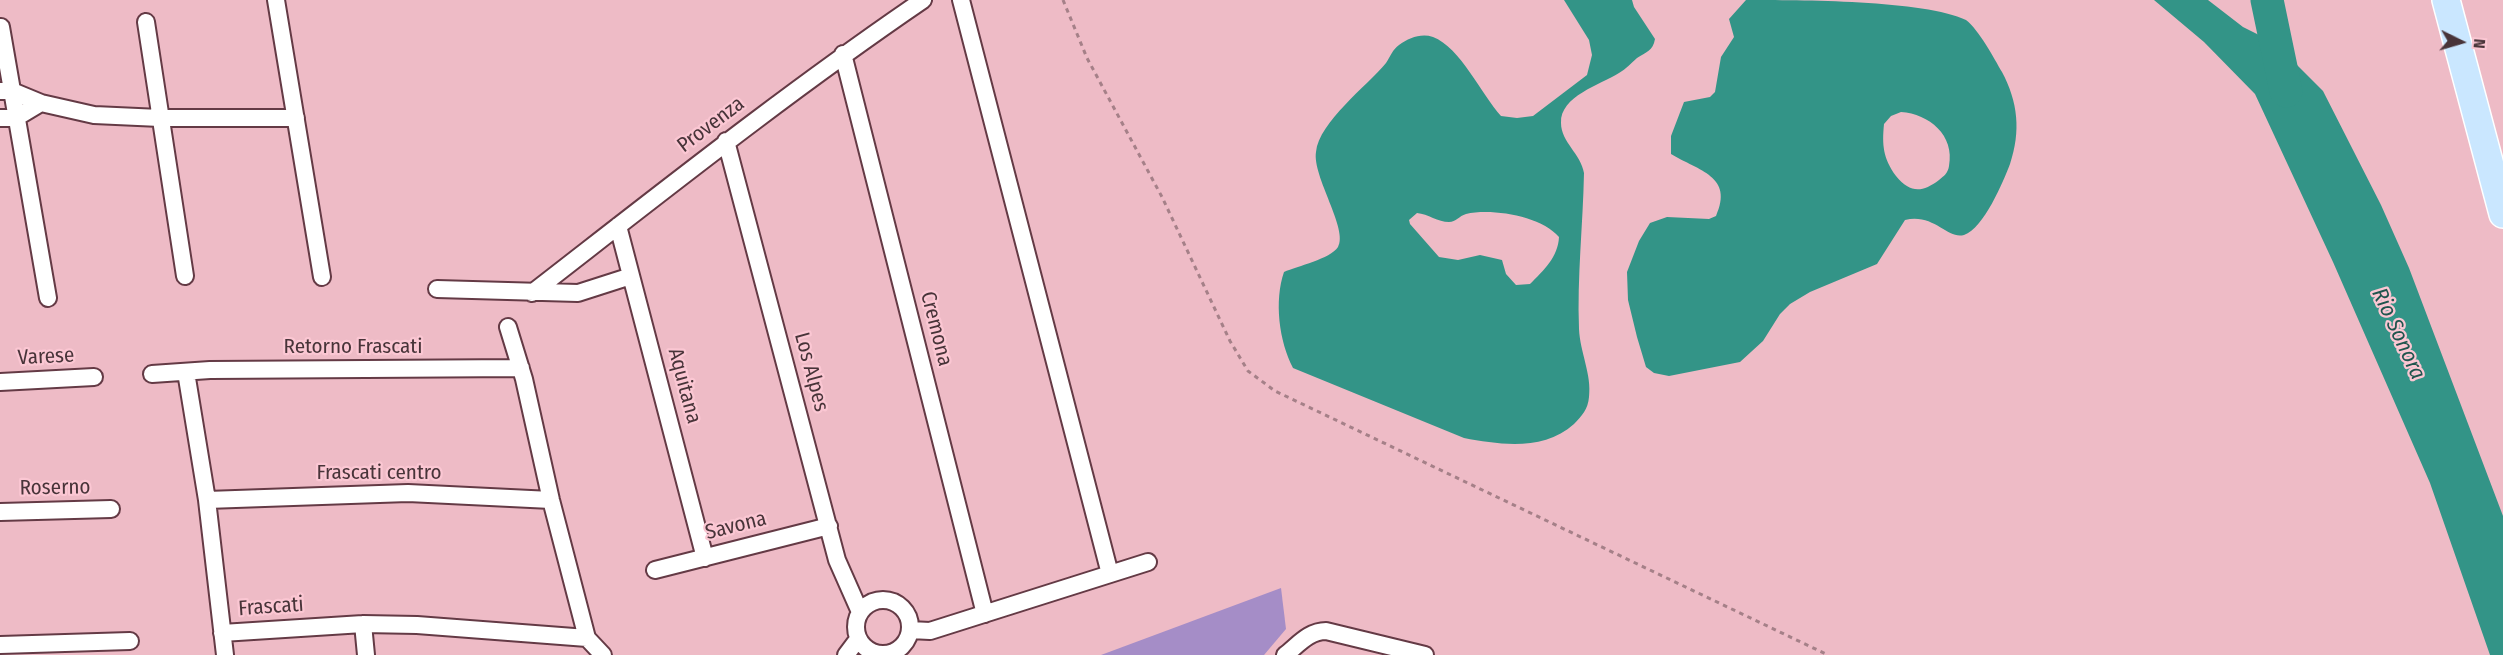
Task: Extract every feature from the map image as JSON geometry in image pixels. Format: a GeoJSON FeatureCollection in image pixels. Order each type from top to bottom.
{"type":"FeatureCollection","features":[{"type":"Feature","properties":{"kind":"main road"},"geometry":{"type":"LineString","coordinates":[[2446,0],[2503,214]]}},
{"type":"Feature","properties":{"kind":"street"},"geometry":{"type":"LineString","coordinates":[[276,0],[322,277]]}},
{"type":"Feature","properties":{"kind":"street","name":"Provenza"},"geometry":{"type":"LineString","coordinates":[[532,293],[726,141],[843,54],[923,0]]}},
{"type":"Feature","properties":{"kind":"street"},"geometry":{"type":"LineString","coordinates":[[961,0],[1110,574]]}},
{"type":"Feature","properties":{"kind":"street"},"geometry":{"type":"LineString","coordinates":[[146,21],[185,276]]}},
{"type":"Feature","properties":{"kind":"street"},"geometry":{"type":"LineString","coordinates":[[1,27],[8,118],[48,298]]}},
{"type":"Feature","properties":{"kind":"street","name":"Cremona"},"geometry":{"type":"LineString","coordinates":[[843,54],[985,614]]}},
{"type":"Feature","properties":{"kind":"street"},"geometry":{"type":"LineString","coordinates":[[6,91],[41,103],[94,115],[296,117]]}},
{"type":"Feature","properties":{"kind":"street"},"geometry":{"type":"LineString","coordinates":[[8,118],[41,103]]}},
{"type":"Feature","properties":{"kind":"street","name":"Los Alpes"},"geometry":{"type":"LineString","coordinates":[[726,141],[829,526],[845,582],[860,612]]}},
{"type":"Feature","properties":{"kind":"street","name":"Aquitana"},"geometry":{"type":"LineString","coordinates":[[618,226],[705,558]]}},
{"type":"Feature","properties":{"kind":"street"},"geometry":{"type":"LineString","coordinates":[[437,289],[578,293],[631,276]]}},
{"type":"Feature","properties":{"kind":"street"},"geometry":{"type":"LineString","coordinates":[[508,327],[587,638],[603,655]]}},
{"type":"Feature","properties":{"kind":"street","name":"Retorno Frascati"},"geometry":{"type":"LineString","coordinates":[[152,374],[520,368]]}},
{"type":"Feature","properties":{"kind":"street","name":"Frascati"},"geometry":{"type":"LineString","coordinates":[[186,372],[207,500],[222,633],[363,624],[417,625],[587,638]]}},
{"type":"Feature","properties":{"kind":"street","name":"Varese"},"geometry":{"type":"LineString","coordinates":[[0,382],[94,377]]}},
{"type":"Feature","properties":{"kind":"street","name":"Frascati centro"},"geometry":{"type":"LineString","coordinates":[[207,500],[408,493],[551,500]]}},
{"type":"Feature","properties":{"kind":"street","name":"Roserno"},"geometry":{"type":"LineString","coordinates":[[0,512],[111,509]]}},
{"type":"Feature","properties":{"kind":"street","name":"Savona"},"geometry":{"type":"LineString","coordinates":[[655,570],[829,526]]}},
{"type":"Feature","properties":{"kind":"street"},"geometry":{"type":"LineString","coordinates":[[910,630],[930,631],[1148,562]]}},
{"type":"Feature","properties":{"kind":"street"},"geometry":{"type":"LineString","coordinates":[[887,600],[904,610],[909,620],[910,630],[906,642],[898,650],[876,655],[866,649],[858,639],[855,626],[860,612],[867,605],[887,600]]}},
{"type":"Feature","properties":{"kind":"street"},"geometry":{"type":"LineString","coordinates":[[363,624],[366,655]]}},
{"type":"Feature","properties":{"kind":"street"},"geometry":{"type":"LineString","coordinates":[[1285,655],[1318,631],[1326,631],[1393,650],[1425,655]]}},
{"type":"Feature","properties":{"kind":"street"},"geometry":{"type":"LineString","coordinates":[[222,633],[225,655]]}},
{"type":"Feature","properties":{"kind":"street"},"geometry":{"type":"LineString","coordinates":[[846,655],[858,639]]}},
{"type":"Feature","properties":{"kind":"street"},"geometry":{"type":"LineString","coordinates":[[0,645],[82,649],[130,641]]}},
{"type":"Feature","properties":{"kind":"path"},"geometry":{"type":"LineString","coordinates":[[1063,0],[1088,58],[1162,196],[1230,341],[1248,371],[1275,391],[1828,655]]}},
{"type":"Feature","properties":{"kind":"shaded area"},"geometry":{"type":"Polygon","coordinates":[[[1281,588],[1286,629],[1264,655],[1101,655],[1281,588]]]}},
{"type":"Feature","properties":{"kind":"water"},"geometry":{"type":"Polygon","coordinates":[[[1564,0],[1632,0],[1634,7],[1655,39],[1649,51],[1622,71],[1582,92],[1567,105],[1562,114],[1561,123],[1564,136],[1584,173],[1579,329],[1589,397],[1580,418],[1562,433],[1536,442],[1507,444],[1478,441],[1464,438],[1293,368],[1281,333],[1279,295],[1284,272],[1328,255],[1338,247],[1340,239],[1339,228],[1316,162],[1319,141],[1334,117],[1378,72],[1395,49],[1407,40],[1420,36],[1433,37],[1443,42],[1461,61],[1501,116],[1517,118],[1533,116],[1587,75],[1592,55],[1589,40],[1564,0]],[[1477,212],[1466,214],[1449,222],[1417,213],[1409,220],[1410,224],[1439,257],[1458,260],[1480,255],[1502,260],[1506,274],[1516,285],[1530,284],[1549,263],[1558,244],[1559,237],[1551,230],[1516,215],[1477,212]]]}},
{"type":"Feature","properties":{"kind":"water"},"geometry":{"type":"Polygon","coordinates":[[[1746,0],[1769,0],[1860,2],[1922,8],[1966,20],[1986,44],[2012,94],[2017,128],[2016,140],[2010,164],[1998,193],[1979,223],[1971,231],[1958,236],[1924,220],[1905,220],[1877,264],[1810,292],[1790,304],[1780,314],[1763,341],[1740,362],[1669,376],[1654,373],[1646,367],[1628,300],[1627,272],[1639,241],[1650,223],[1667,217],[1709,219],[1716,216],[1720,203],[1717,183],[1711,176],[1671,154],[1671,136],[1684,102],[1710,97],[1715,92],[1721,57],[1734,37],[1729,19],[1746,0]],[[1901,112],[1891,116],[1884,124],[1883,145],[1888,163],[1901,182],[1911,188],[1922,189],[1933,184],[1945,174],[1950,155],[1944,136],[1938,128],[1921,117],[1901,112]]]}},
{"type":"Feature","properties":{"kind":"water","name":"Rio Sonora"},"geometry":{"type":"Polygon","coordinates":[[[2154,0],[2208,0],[2243,27],[2265,38],[2287,55],[2323,91],[2381,205],[2409,268],[2503,516],[2503,655],[2490,655],[2430,483],[2333,262],[2255,94],[2204,42],[2154,0]]]}},
{"type":"Feature","properties":{"kind":"waterway"},"geometry":{"type":"LineString","coordinates":[[2267,0],[2286,91]]}}]}
